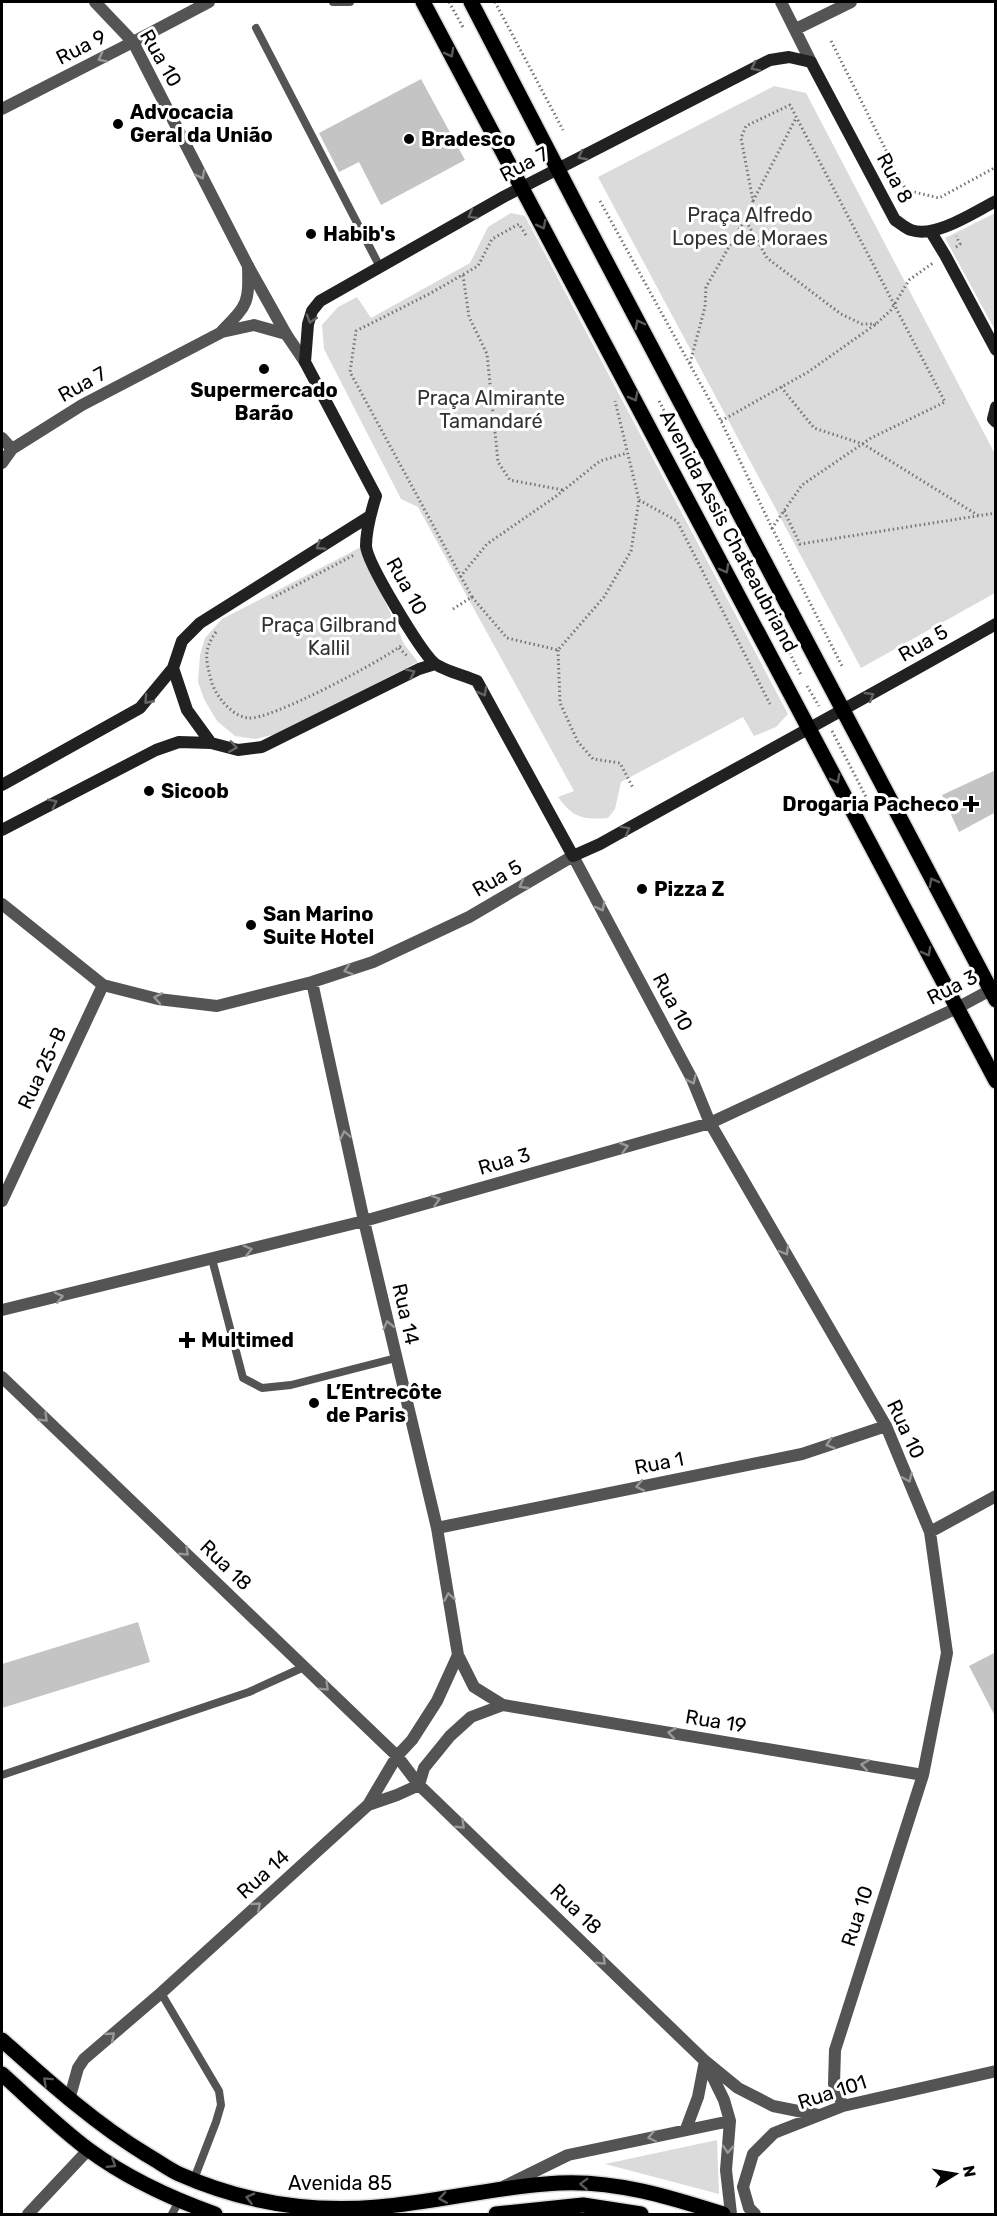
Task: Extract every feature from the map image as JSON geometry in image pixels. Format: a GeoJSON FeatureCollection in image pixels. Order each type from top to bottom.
{"type":"FeatureCollection","features":[{"type":"Feature","properties":{"kind":"main road","name":"Avenida Assis Chateaubriand"},"geometry":{"type":"LineString","coordinates":[[423,2],[996,1081]]}},
{"type":"Feature","properties":{"kind":"main road","name":"Avenida Assis Chateaubriand"},"geometry":{"type":"LineString","coordinates":[[471,2],[994,992]]}},
{"type":"Feature","properties":{"kind":"main road","name":"Rua 7"},"geometry":{"type":"LineString","coordinates":[[306,362],[308,324],[312,311],[320,301],[523,187],[770,60],[789,57],[811,62]]}},
{"type":"Feature","properties":{"kind":"main road","name":"Rua 8"},"geometry":{"type":"LineString","coordinates":[[811,62],[895,220],[911,230],[931,232]]}},
{"type":"Feature","properties":{"kind":"main road"},"geometry":{"type":"LineString","coordinates":[[996,201],[931,232],[996,350]]}},
{"type":"Feature","properties":{"kind":"main road","name":"Rua 10"},"geometry":{"type":"LineString","coordinates":[[306,362],[376,496],[370,516],[366,548],[373,565],[413,636],[435,664],[477,681],[573,856]]}},
{"type":"Feature","properties":{"kind":"main road"},"geometry":{"type":"LineString","coordinates":[[996,408],[993,419],[996,422]]}},
{"type":"Feature","properties":{"kind":"main road"},"geometry":{"type":"LineString","coordinates":[[2,785],[140,708],[173,668],[182,641],[200,623],[370,516]]}},
{"type":"Feature","properties":{"kind":"main road","name":"Rua 5"},"geometry":{"type":"LineString","coordinates":[[573,856],[600,844],[996,624]]}},
{"type":"Feature","properties":{"kind":"main road"},"geometry":{"type":"LineString","coordinates":[[2,830],[156,750],[179,742],[211,742],[238,750],[262,747],[419,669],[435,664]]}},
{"type":"Feature","properties":{"kind":"main road"},"geometry":{"type":"LineString","coordinates":[[173,668],[187,710],[211,742]]}},
{"type":"Feature","properties":{"kind":"main road","name":"Avenida 85"},"geometry":{"type":"LineString","coordinates":[[2,2040],[69,2100],[116,2136],[177,2174],[245,2198],[314,2208],[378,2207],[501,2188],[560,2183],[601,2184],[665,2196],[723,2214]]}},
{"type":"Feature","properties":{"kind":"main road"},"geometry":{"type":"LineString","coordinates":[[2,2074],[88,2150],[143,2184],[176,2208],[215,2214]]}},
{"type":"Feature","properties":{"kind":"main road"},"geometry":{"type":"LineString","coordinates":[[496,2214],[584,2205],[641,2214]]}},
{"type":"Feature","properties":{"kind":"street","name":"Rua 10"},"geometry":{"type":"LineString","coordinates":[[94,2],[134,42],[248,266],[286,334],[306,362]]}},
{"type":"Feature","properties":{"kind":"street","name":"Rua 9"},"geometry":{"type":"LineString","coordinates":[[2,109],[209,2]]}},
{"type":"Feature","properties":{"kind":"street","name":"Rua 8"},"geometry":{"type":"LineString","coordinates":[[781,2],[811,62]]}},
{"type":"Feature","properties":{"kind":"street"},"geometry":{"type":"LineString","coordinates":[[796,29],[851,2]]}},
{"type":"Feature","properties":{"kind":"street","name":"Rua 7"},"geometry":{"type":"LineString","coordinates":[[222,332],[244,308],[248,293],[248,266]]}},
{"type":"Feature","properties":{"kind":"street","name":"Rua 7"},"geometry":{"type":"LineString","coordinates":[[2,463],[12,449],[82,405],[222,332],[254,325],[286,334]]}},
{"type":"Feature","properties":{"kind":"street"},"geometry":{"type":"LineString","coordinates":[[2,438],[12,449]]}},
{"type":"Feature","properties":{"kind":"street","name":"Rua 10"},"geometry":{"type":"LineString","coordinates":[[573,856],[692,1079],[710,1123],[886,1426],[930,1532],[947,1653],[922,1775],[836,2050],[834,2084],[843,2106]]}},
{"type":"Feature","properties":{"kind":"street","name":"Rua 5"},"geometry":{"type":"LineString","coordinates":[[2,904],[103,985],[158,999],[217,1006],[312,982],[373,962],[470,917],[573,856]]}},
{"type":"Feature","properties":{"kind":"street","name":"Rua 14"},"geometry":{"type":"LineString","coordinates":[[312,982],[363,1221],[437,1528],[459,1655],[474,1686],[503,1705]]}},
{"type":"Feature","properties":{"kind":"street","name":"Rua 25-B"},"geometry":{"type":"LineString","coordinates":[[2,1201],[103,985]]}},
{"type":"Feature","properties":{"kind":"street","name":"Rua 3"},"geometry":{"type":"LineString","coordinates":[[2,1310],[363,1221],[710,1123],[994,992]]}},
{"type":"Feature","properties":{"kind":"street","name":"Rua 18"},"geometry":{"type":"LineString","coordinates":[[2,1377],[397,1756],[419,1785],[705,2061],[738,2088],[773,2106],[819,2115]]}},
{"type":"Feature","properties":{"kind":"street","name":"Rua 1"},"geometry":{"type":"LineString","coordinates":[[437,1528],[802,1454],[886,1426]]}},
{"type":"Feature","properties":{"kind":"street"},"geometry":{"type":"LineString","coordinates":[[930,1532],[996,1496]]}},
{"type":"Feature","properties":{"kind":"street","name":"Rua 14"},"geometry":{"type":"LineString","coordinates":[[69,2100],[78,2068],[84,2059],[161,1993],[368,1805],[397,1756],[412,1740],[437,1701],[459,1655]]}},
{"type":"Feature","properties":{"kind":"street"},"geometry":{"type":"LineString","coordinates":[[368,1805],[419,1785],[423,1768],[450,1736],[471,1717],[503,1705]]}},
{"type":"Feature","properties":{"kind":"street","name":"Rua 19"},"geometry":{"type":"LineString","coordinates":[[503,1705],[922,1775]]}},
{"type":"Feature","properties":{"kind":"street"},"geometry":{"type":"LineString","coordinates":[[686,2129],[698,2097],[705,2061]]}},
{"type":"Feature","properties":{"kind":"street","name":"Rua 18"},"geometry":{"type":"LineString","coordinates":[[705,2061],[724,2100],[730,2121],[726,2170],[731,2214]]}},
{"type":"Feature","properties":{"kind":"street","name":"Rua 101"},"geometry":{"type":"LineString","coordinates":[[755,2214],[749,2208],[743,2187],[753,2154],[774,2133],[843,2106],[996,2070]]}},
{"type":"Feature","properties":{"kind":"street"},"geometry":{"type":"LineString","coordinates":[[501,2188],[568,2155],[730,2121]]}},
{"type":"Feature","properties":{"kind":"street"},"geometry":{"type":"LineString","coordinates":[[28,2214],[88,2150]]}},
{"type":"Feature","properties":{"kind":"lane"},"geometry":{"type":"LineString","coordinates":[[333,2],[350,2]]}},
{"type":"Feature","properties":{"kind":"lane"},"geometry":{"type":"LineString","coordinates":[[256,28],[380,267]]}},
{"type":"Feature","properties":{"kind":"lane"},"geometry":{"type":"LineString","coordinates":[[212,1259],[243,1378],[262,1388],[291,1385],[396,1358]]}},
{"type":"Feature","properties":{"kind":"lane"},"geometry":{"type":"LineString","coordinates":[[2,1774],[249,1692],[304,1667]]}},
{"type":"Feature","properties":{"kind":"lane"},"geometry":{"type":"LineString","coordinates":[[161,1993],[219,2091],[221,2105],[219,2114],[194,2179]]}},
{"type":"Feature","properties":{"kind":"path"},"geometry":{"type":"LineString","coordinates":[[449,2],[466,33]]}},
{"type":"Feature","properties":{"kind":"path"},"geometry":{"type":"LineString","coordinates":[[495,2],[563,130]]}},
{"type":"Feature","properties":{"kind":"path"},"geometry":{"type":"LineString","coordinates":[[831,41],[906,190],[939,198],[996,167]]}},
{"type":"Feature","properties":{"kind":"path"},"geometry":{"type":"LineString","coordinates":[[753,201],[741,138],[746,126],[790,105],[945,402],[871,438],[802,485],[772,528]]}},
{"type":"Feature","properties":{"kind":"path"},"geometry":{"type":"LineString","coordinates":[[690,364],[705,307],[706,287],[745,219],[796,118]]}},
{"type":"Feature","properties":{"kind":"path"},"geometry":{"type":"LineString","coordinates":[[600,201],[721,421],[842,666]]}},
{"type":"Feature","properties":{"kind":"path"},"geometry":{"type":"LineString","coordinates":[[745,219],[767,258],[841,314],[862,324],[876,324]]}},
{"type":"Feature","properties":{"kind":"path"},"geometry":{"type":"LineString","coordinates":[[528,239],[519,224],[492,239],[478,266],[356,331],[350,372],[472,597],[507,638],[558,650]]}},
{"type":"Feature","properties":{"kind":"path"},"geometry":{"type":"LineString","coordinates":[[721,421],[808,372],[876,324],[894,305],[909,280],[960,244],[950,224]]}},
{"type":"Feature","properties":{"kind":"path"},"geometry":{"type":"LineString","coordinates":[[463,275],[469,316],[487,354],[498,462],[510,480],[563,490]]}},
{"type":"Feature","properties":{"kind":"path"},"geometry":{"type":"LineString","coordinates":[[781,387],[814,428],[863,444],[979,516]]}},
{"type":"Feature","properties":{"kind":"path"},"geometry":{"type":"LineString","coordinates":[[614,399],[639,500],[630,551],[604,597],[558,650],[560,703],[578,742],[593,759],[620,764],[633,788]]}},
{"type":"Feature","properties":{"kind":"path"},"geometry":{"type":"LineString","coordinates":[[658,399],[801,674]]}},
{"type":"Feature","properties":{"kind":"path"},"geometry":{"type":"LineString","coordinates":[[460,577],[487,544],[600,461],[628,452]]}},
{"type":"Feature","properties":{"kind":"path"},"geometry":{"type":"LineString","coordinates":[[639,500],[677,521],[770,704]]}},
{"type":"Feature","properties":{"kind":"path"},"geometry":{"type":"LineString","coordinates":[[784,511],[800,544],[996,513]]}},
{"type":"Feature","properties":{"kind":"path"},"geometry":{"type":"LineString","coordinates":[[264,602],[366,548]]}},
{"type":"Feature","properties":{"kind":"path"},"geometry":{"type":"LineString","coordinates":[[453,609],[472,597]]}},
{"type":"Feature","properties":{"kind":"path"},"geometry":{"type":"LineString","coordinates":[[219,628],[207,643],[207,662],[213,688],[228,708],[248,718],[271,714],[330,686],[399,648],[413,636]]}},
{"type":"Feature","properties":{"kind":"path"},"geometry":{"type":"LineString","coordinates":[[807,685],[870,803]]}},
{"type":"Feature","properties":{"kind":"green space","name":"Praça Alfredo Lopes de Moraes"},"geometry":{"type":"Polygon","coordinates":[[[774,86],[806,93],[995,454],[995,593],[861,668],[598,177],[774,86]]]}},
{"type":"Feature","properties":{"kind":"green space","name":"Praça Almirante Tamandaré"},"geometry":{"type":"Polygon","coordinates":[[[511,213],[525,216],[788,714],[776,727],[754,736],[743,717],[621,782],[615,809],[608,818],[592,819],[579,816],[558,797],[574,791],[418,507],[401,499],[324,349],[322,325],[338,307],[357,297],[371,318],[470,263],[488,227],[511,213]]]}},
{"type":"Feature","properties":{"kind":"green space"},"geometry":{"type":"Polygon","coordinates":[[[995,213],[995,330],[945,238],[995,213]]]}},
{"type":"Feature","properties":{"kind":"green space","name":"Praça Gilbrand Kallil"},"geometry":{"type":"Polygon","coordinates":[[[361,547],[404,644],[418,662],[281,733],[255,739],[235,736],[217,721],[204,699],[198,682],[200,655],[205,638],[222,619],[361,547]]]}},
{"type":"Feature","properties":{"kind":"green space"},"geometry":{"type":"Polygon","coordinates":[[[717,2140],[719,2194],[605,2164],[717,2140]]]}},
{"type":"Feature","properties":{"kind":"building"},"geometry":{"type":"Polygon","coordinates":[[[421,79],[465,160],[381,205],[359,162],[339,172],[319,133],[421,79]]]}},
{"type":"Feature","properties":{"kind":"building","name":"Drogaria Pacheco"},"geometry":{"type":"Polygon","coordinates":[[[996,770],[996,812],[959,832],[942,795],[996,770]]]}},
{"type":"Feature","properties":{"kind":"building"},"geometry":{"type":"Polygon","coordinates":[[[138,1622],[150,1662],[2,1708],[2,1664],[138,1622]]]}},
{"type":"Feature","properties":{"kind":"building"},"geometry":{"type":"Polygon","coordinates":[[[996,1652],[996,1718],[969,1666],[996,1652]]]}},
{"type":"Feature","properties":{"kind":"place","name":"Advocacia Geral da União"},"geometry":{"type":"Point","coordinates":[118,124]}},
{"type":"Feature","properties":{"kind":"place","name":"Bradesco"},"geometry":{"type":"Point","coordinates":[409,139]}},
{"type":"Feature","properties":{"kind":"place","name":"Habib's"},"geometry":{"type":"Point","coordinates":[311,234]}},
{"type":"Feature","properties":{"kind":"place","name":"Supermercado Barão"},"geometry":{"type":"Point","coordinates":[264,369]}},
{"type":"Feature","properties":{"kind":"place","name":"Sicoob"},"geometry":{"type":"Point","coordinates":[149,791]}},
{"type":"Feature","properties":{"kind":"place","name":"Drogaria Pacheco"},"geometry":{"type":"Point","coordinates":[971,804]}},
{"type":"Feature","properties":{"kind":"place","name":"Pizza Z"},"geometry":{"type":"Point","coordinates":[642,889]}},
{"type":"Feature","properties":{"kind":"place","name":"San Marino Suite Hotel"},"geometry":{"type":"Point","coordinates":[251,925]}},
{"type":"Feature","properties":{"kind":"place","name":"Multimed"},"geometry":{"type":"Point","coordinates":[187,1340]}},
{"type":"Feature","properties":{"kind":"place","name":"L’Entrecôte de Paris"},"geometry":{"type":"Point","coordinates":[314,1403]}}]}
